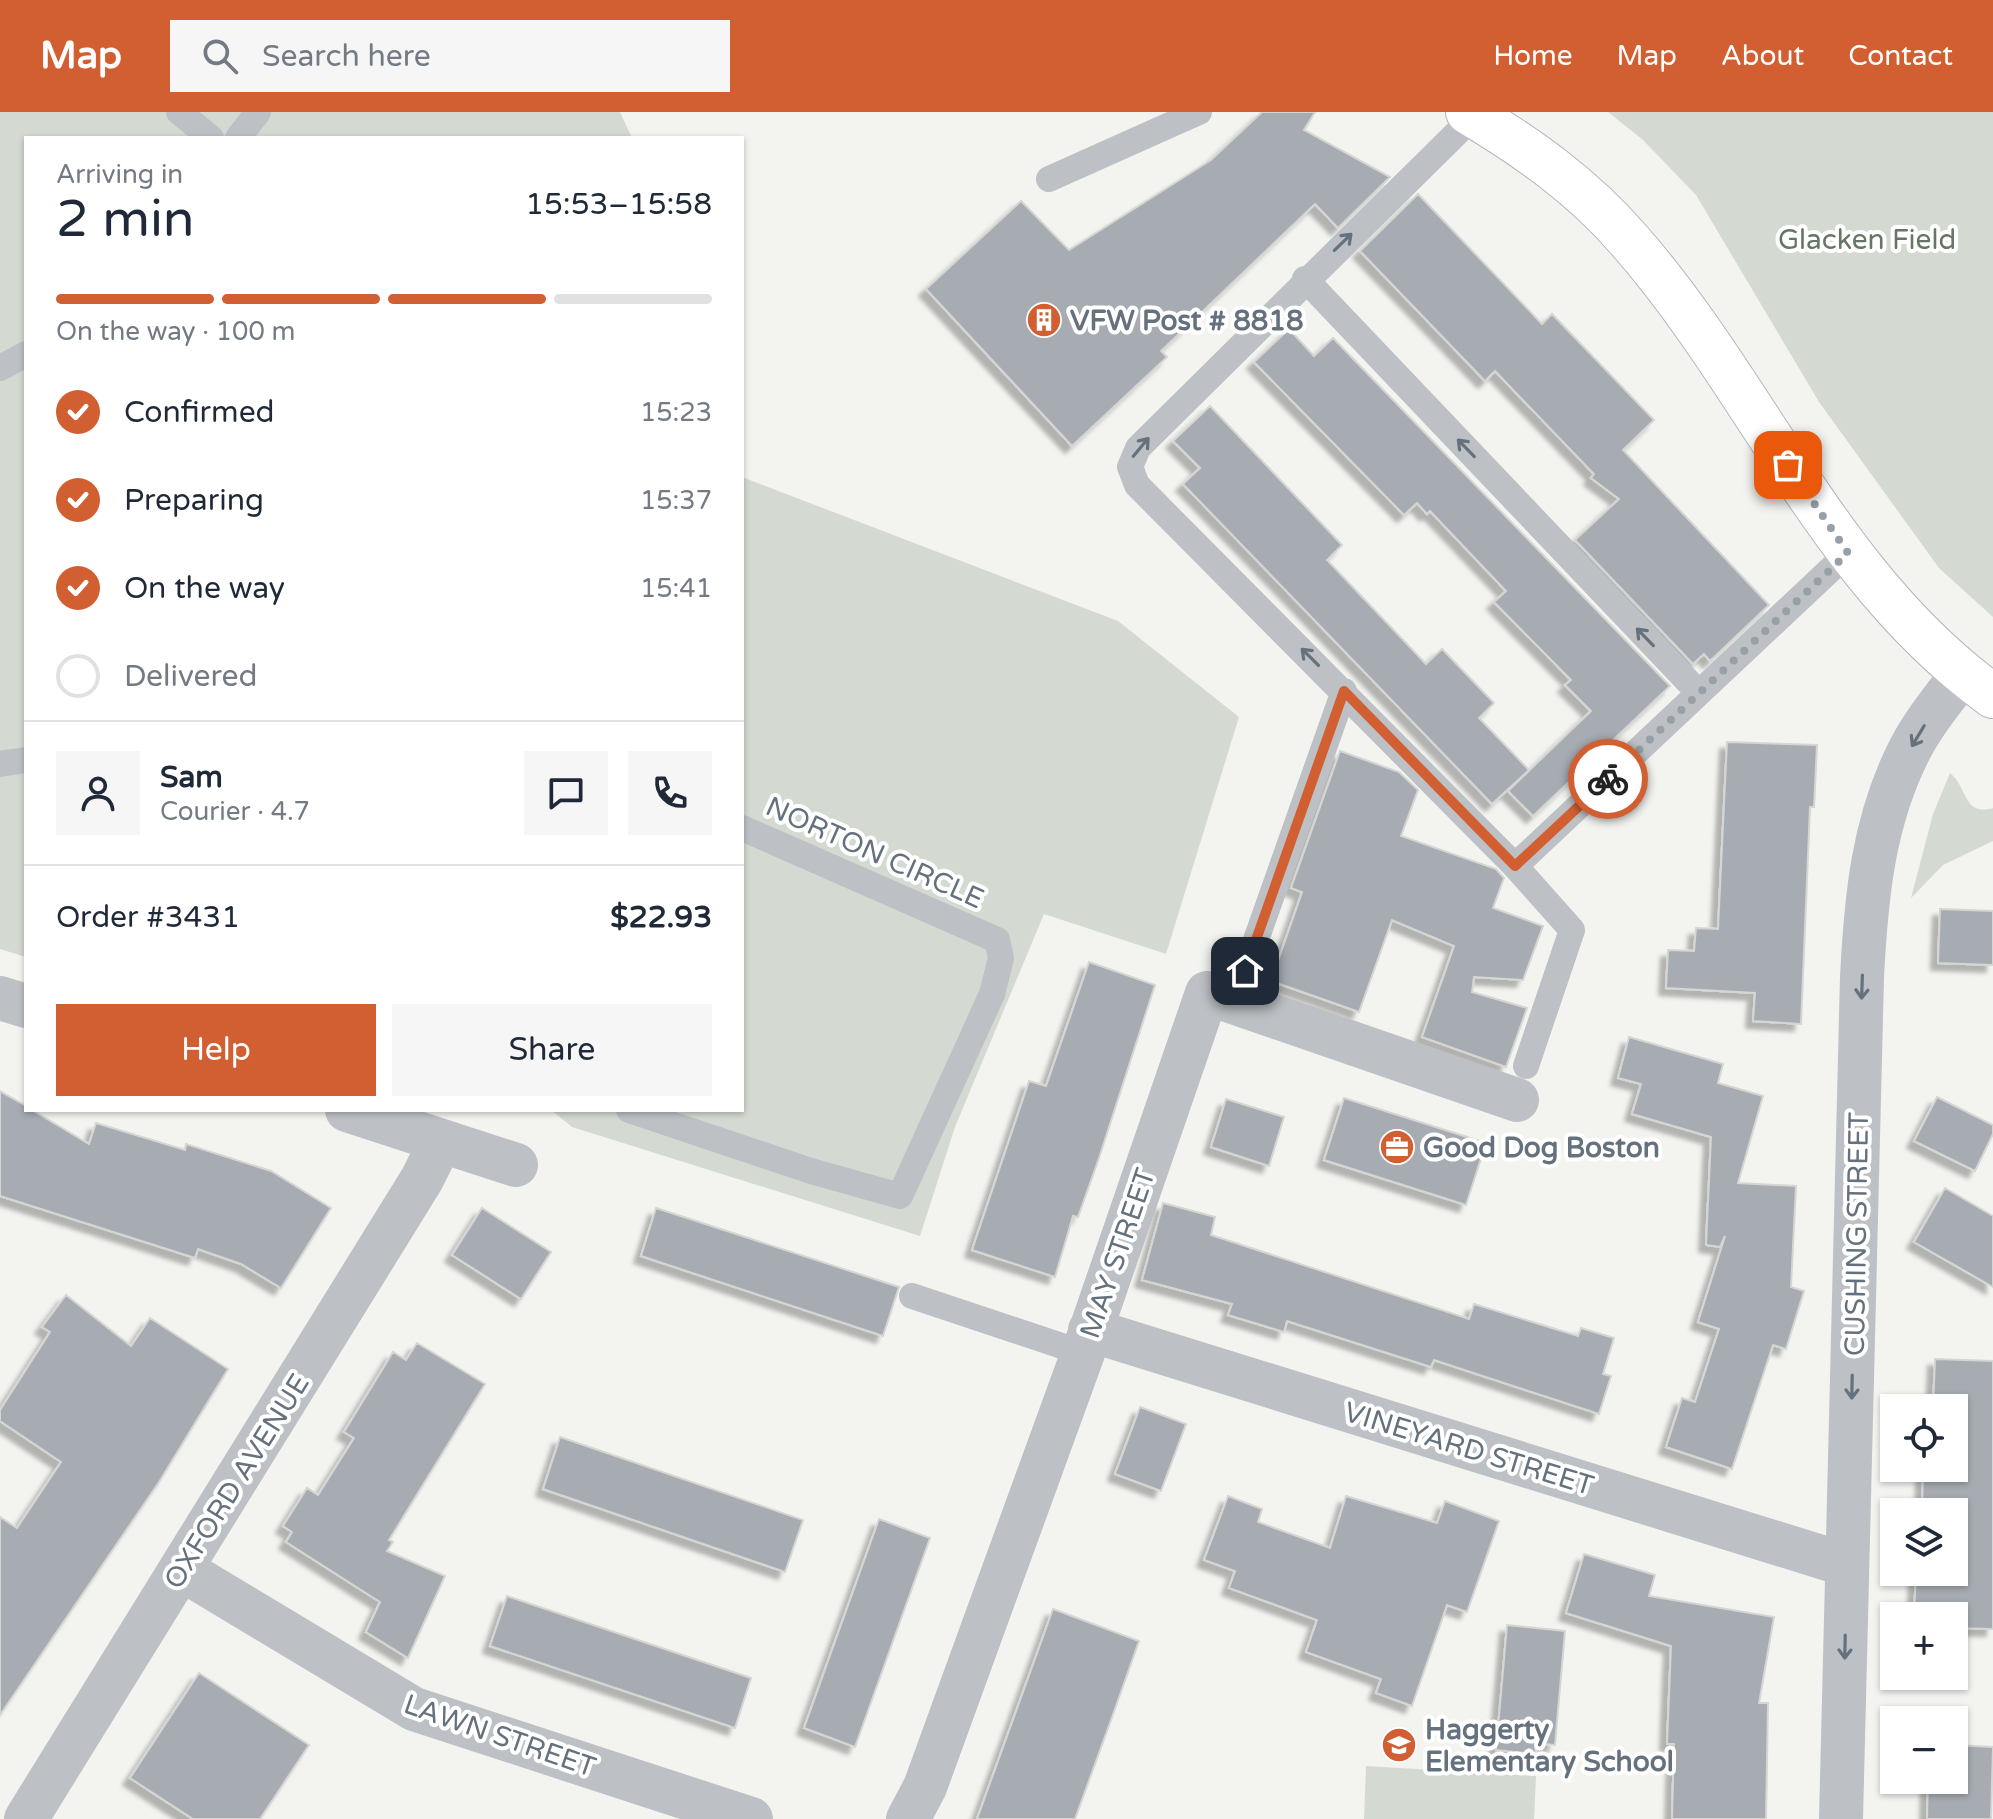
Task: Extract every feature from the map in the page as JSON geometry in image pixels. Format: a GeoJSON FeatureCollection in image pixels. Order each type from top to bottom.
{"type":"FeatureCollection","features":[{"type":"Feature","properties":{"kind":"street"},"geometry":{"type":"LineString","coordinates":[[1471,114],[1547,162],[1592,201],[1637,249],[1699,332],[1848,553],[1906,621],[1978,684]]}},
{"type":"Feature","properties":{"kind":"street","name":"CUSHING STREET"},"geometry":{"type":"LineString","coordinates":[[1841,1819],[1862,977],[1868,887],[1883,817],[1909,751],[1978,684]]}},
{"type":"Feature","properties":{"kind":"street","name":"MAY STREET"},"geometry":{"type":"LineString","coordinates":[[908,1819],[925,1787],[1087,1341],[1207,993],[1522,1083]]}},
{"type":"Feature","properties":{"kind":"street"},"geometry":{"type":"LineString","coordinates":[[0,998],[24,1005]]}},
{"type":"Feature","properties":{"kind":"street"},"geometry":{"type":"LineString","coordinates":[[353,1112],[516,1165]]}},
{"type":"Feature","properties":{"kind":"street","name":"OXFORD AVENUE"},"geometry":{"type":"LineString","coordinates":[[26,1819],[422,1179],[441,1141]]}},
{"type":"Feature","properties":{"kind":"street","name":"VINEYARD STREET"},"geometry":{"type":"LineString","coordinates":[[1087,1341],[1847,1565]]}},
{"type":"Feature","properties":{"kind":"street","name":"LAWN STREET"},"geometry":{"type":"LineString","coordinates":[[181,1569],[414,1709],[751,1819]]}},
{"type":"Feature","properties":{"kind":"lane"},"geometry":{"type":"LineString","coordinates":[[179,112],[209,136]]}},
{"type":"Feature","properties":{"kind":"lane"},"geometry":{"type":"LineString","coordinates":[[240,136],[258,112]]}},
{"type":"Feature","properties":{"kind":"lane"},"geometry":{"type":"LineString","coordinates":[[1049,179],[1199,112]]}},
{"type":"Feature","properties":{"kind":"lane"},"geometry":{"type":"LineString","coordinates":[[1471,114],[1138,448],[1130,472],[1137,485],[1344,691],[1515,866],[1572,930],[1522,1083]]}},
{"type":"Feature","properties":{"kind":"lane"},"geometry":{"type":"LineString","coordinates":[[1305,279],[1699,693]]}},
{"type":"Feature","properties":{"kind":"lane"},"geometry":{"type":"LineString","coordinates":[[0,368],[24,355]]}},
{"type":"Feature","properties":{"kind":"lane"},"geometry":{"type":"LineString","coordinates":[[1515,866],[1848,553]]}},
{"type":"Feature","properties":{"kind":"lane"},"geometry":{"type":"LineString","coordinates":[[1245,971],[1344,691]]}},
{"type":"Feature","properties":{"kind":"lane"},"geometry":{"type":"LineString","coordinates":[[0,764],[24,760]]}},
{"type":"Feature","properties":{"kind":"lane","name":"NORTON CIRCLE"},"geometry":{"type":"LineString","coordinates":[[635,1112],[811,1171],[900,1196],[992,994],[1001,958],[997,940],[744,829]]}},
{"type":"Feature","properties":{"kind":"lane"},"geometry":{"type":"LineString","coordinates":[[912,1296],[1087,1341]]}},
{"type":"Feature","properties":{"kind":"green space"},"geometry":{"type":"Polygon","coordinates":[[[0,112],[620,112],[631,136],[24,136],[24,956],[0,949],[0,112]]]}},
{"type":"Feature","properties":{"kind":"green space","name":"Glacken Field"},"geometry":{"type":"Polygon","coordinates":[[[1608,112],[1993,112],[1993,617],[1939,568],[1819,402],[1696,195],[1643,140],[1608,112]]]}},
{"type":"Feature","properties":{"kind":"green space"},"geometry":{"type":"Polygon","coordinates":[[[744,478],[1118,621],[1239,717],[1166,954],[1044,914],[955,1127],[920,1236],[572,1127],[553,1112],[744,1112],[744,478]]]}},
{"type":"Feature","properties":{"kind":"green space"},"geometry":{"type":"Polygon","coordinates":[[[1950,773],[1971,805],[1983,810],[1993,808],[1993,841],[1943,865],[1911,898],[1933,814],[1950,773]]]}},
{"type":"Feature","properties":{"kind":"green space"},"geometry":{"type":"Polygon","coordinates":[[[1366,1766],[1536,1776],[1534,1819],[1364,1819],[1366,1766]]]}},
{"type":"Feature","properties":{"kind":"building"},"geometry":{"type":"Polygon","coordinates":[[[1262,112],[1315,112],[1304,130],[1390,177],[1338,228],[1315,204],[1161,351],[1167,357],[1072,446],[926,289],[1021,201],[1069,250],[1211,160],[1262,112]]]}},
{"type":"Feature","properties":{"kind":"building"},"geometry":{"type":"Polygon","coordinates":[[[1418,194],[1542,324],[1552,314],[1654,420],[1623,450],[1769,605],[1710,661],[1704,654],[1693,664],[1575,540],[1619,499],[1591,478],[1594,474],[1495,371],[1485,381],[1360,251],[1418,194]]]}},
{"type":"Feature","properties":{"kind":"building"},"geometry":{"type":"Polygon","coordinates":[[[1289,329],[1314,356],[1333,338],[1670,686],[1533,816],[1508,791],[1591,711],[1565,685],[1571,680],[1494,602],[1506,591],[1430,511],[1427,514],[1417,503],[1404,515],[1254,362],[1289,329]]]}},
{"type":"Feature","properties":{"kind":"building"},"geometry":{"type":"Polygon","coordinates":[[[1210,406],[1342,545],[1327,560],[1426,664],[1442,649],[1494,703],[1479,718],[1529,770],[1492,804],[1183,484],[1200,468],[1173,441],[1210,406]]]}},
{"type":"Feature","properties":{"kind":"building"},"geometry":{"type":"Polygon","coordinates":[[[1727,742],[1817,745],[1814,807],[1810,807],[1801,1024],[1753,1021],[1755,993],[1666,988],[1668,950],[1694,951],[1696,928],[1718,929],[1727,742]]]}},
{"type":"Feature","properties":{"kind":"building"},"geometry":{"type":"Polygon","coordinates":[[[1340,751],[1399,772],[1418,790],[1401,836],[1496,869],[1504,878],[1493,908],[1543,926],[1523,980],[1474,977],[1472,992],[1527,1008],[1506,1067],[1422,1037],[1454,946],[1392,920],[1359,1012],[1271,981],[1302,892],[1291,888],[1340,751]]]}},
{"type":"Feature","properties":{"kind":"building"},"geometry":{"type":"Polygon","coordinates":[[[1940,909],[1993,911],[1993,965],[1938,963],[1940,909]]]}},
{"type":"Feature","properties":{"kind":"building"},"geometry":{"type":"Polygon","coordinates":[[[1089,962],[1155,985],[1099,1158],[1078,1217],[1073,1216],[1055,1277],[972,1250],[1029,1081],[1046,1086],[1089,962]]]}},
{"type":"Feature","properties":{"kind":"building"},"geometry":{"type":"Polygon","coordinates":[[[1629,1037],[1723,1064],[1718,1083],[1763,1096],[1738,1183],[1796,1186],[1791,1287],[1804,1291],[1786,1349],[1773,1345],[1732,1469],[1666,1447],[1682,1398],[1695,1402],[1719,1329],[1698,1322],[1725,1236],[1720,1247],[1706,1245],[1711,1137],[1632,1114],[1641,1084],[1618,1078],[1629,1037]]]}},
{"type":"Feature","properties":{"kind":"building"},"geometry":{"type":"Polygon","coordinates":[[[0,1091],[24,1105],[24,1112],[35,1112],[89,1144],[96,1123],[185,1150],[186,1144],[271,1171],[331,1208],[281,1288],[241,1264],[198,1249],[195,1258],[0,1196],[0,1091]]]}},
{"type":"Feature","properties":{"kind":"building"},"geometry":{"type":"Polygon","coordinates":[[[1937,1097],[1993,1125],[1993,1134],[1975,1171],[1914,1141],[1937,1097]]]}},
{"type":"Feature","properties":{"kind":"building"},"geometry":{"type":"Polygon","coordinates":[[[1344,1098],[1486,1143],[1466,1205],[1324,1160],[1344,1098]]]}},
{"type":"Feature","properties":{"kind":"building"},"geometry":{"type":"Polygon","coordinates":[[[1226,1099],[1284,1117],[1269,1166],[1211,1147],[1226,1099]]]}},
{"type":"Feature","properties":{"kind":"building"},"geometry":{"type":"Polygon","coordinates":[[[1945,1188],[1993,1216],[1993,1287],[1914,1242],[1945,1188]]]}},
{"type":"Feature","properties":{"kind":"building"},"geometry":{"type":"Polygon","coordinates":[[[1163,1203],[1215,1217],[1211,1235],[1469,1319],[1474,1304],[1578,1336],[1581,1328],[1614,1338],[1603,1374],[1611,1376],[1599,1414],[1434,1360],[1431,1367],[1287,1321],[1284,1332],[1228,1315],[1232,1304],[1142,1280],[1163,1203]]]}},
{"type":"Feature","properties":{"kind":"building"},"geometry":{"type":"Polygon","coordinates":[[[482,1208],[551,1252],[521,1299],[452,1255],[482,1208]]]}},
{"type":"Feature","properties":{"kind":"building"},"geometry":{"type":"Polygon","coordinates":[[[656,1208],[899,1287],[883,1336],[641,1256],[656,1208]]]}},
{"type":"Feature","properties":{"kind":"building"},"geometry":{"type":"Polygon","coordinates":[[[66,1295],[131,1346],[150,1318],[228,1369],[159,1482],[0,1715],[0,1517],[17,1528],[61,1462],[0,1421],[0,1410],[50,1332],[42,1327],[66,1295]]]}},
{"type":"Feature","properties":{"kind":"building"},"geometry":{"type":"Polygon","coordinates":[[[417,1343],[485,1384],[389,1540],[393,1542],[387,1551],[445,1576],[408,1658],[366,1632],[380,1602],[286,1542],[292,1532],[283,1526],[307,1488],[318,1495],[354,1438],[344,1432],[393,1352],[406,1360],[417,1343]]]}},
{"type":"Feature","properties":{"kind":"building"},"geometry":{"type":"Polygon","coordinates":[[[1935,1359],[1993,1361],[1993,1629],[1968,1628],[1968,1602],[1915,1602],[1915,1586],[1968,1586],[1968,1498],[1922,1498],[1923,1482],[1968,1482],[1968,1394],[1934,1394],[1935,1359]]]}},
{"type":"Feature","properties":{"kind":"building"},"geometry":{"type":"Polygon","coordinates":[[[1140,1407],[1186,1424],[1161,1491],[1115,1474],[1140,1407]]]}},
{"type":"Feature","properties":{"kind":"building"},"geometry":{"type":"Polygon","coordinates":[[[560,1437],[803,1520],[785,1572],[543,1489],[560,1437]]]}},
{"type":"Feature","properties":{"kind":"building"},"geometry":{"type":"Polygon","coordinates":[[[1228,1496],[1262,1509],[1258,1522],[1330,1548],[1346,1496],[1437,1523],[1445,1501],[1499,1521],[1467,1612],[1447,1605],[1412,1706],[1376,1693],[1381,1679],[1306,1652],[1317,1620],[1229,1588],[1235,1571],[1204,1560],[1228,1496]]]}},
{"type":"Feature","properties":{"kind":"building"},"geometry":{"type":"Polygon","coordinates":[[[879,1519],[930,1538],[855,1747],[804,1728],[879,1519]]]}},
{"type":"Feature","properties":{"kind":"building"},"geometry":{"type":"Polygon","coordinates":[[[1584,1554],[1655,1575],[1649,1596],[1774,1617],[1759,1703],[1768,1703],[1766,1819],[1672,1819],[1674,1744],[1667,1744],[1671,1646],[1566,1613],[1584,1554]]]}},
{"type":"Feature","properties":{"kind":"building"},"geometry":{"type":"Polygon","coordinates":[[[507,1596],[751,1678],[735,1728],[490,1646],[507,1596]]]}},
{"type":"Feature","properties":{"kind":"building"},"geometry":{"type":"Polygon","coordinates":[[[1053,1609],[1139,1641],[1111,1720],[1075,1819],[977,1819],[1053,1609]]]}},
{"type":"Feature","properties":{"kind":"building"},"geometry":{"type":"Polygon","coordinates":[[[1507,1625],[1565,1631],[1555,1745],[1536,1743],[1535,1754],[1496,1750],[1507,1625]]]}},
{"type":"Feature","properties":{"kind":"building"},"geometry":{"type":"Polygon","coordinates":[[[199,1673],[309,1745],[260,1819],[193,1819],[130,1778],[199,1673]]]}},
{"type":"Feature","properties":{"kind":"building"},"geometry":{"type":"Polygon","coordinates":[[[1968,1746],[1993,1747],[1991,1819],[1927,1819],[1928,1794],[1968,1794],[1968,1746]]]}},
{"type":"Feature","properties":{"kind":"way so far"},"geometry":{"type":"LineString","coordinates":[[1608,779],[1848,553],[1788,465]]}},
{"type":"Feature","properties":{"kind":"place","name":"VFW Post # 8818"},"geometry":{"type":"Point","coordinates":[1044,320]}},
{"type":"Feature","properties":{"kind":"place","name":"Good Dog Boston"},"geometry":{"type":"Point","coordinates":[1397,1147]}},
{"type":"Feature","properties":{"kind":"place","name":"Haggerty Elementary School"},"geometry":{"type":"Point","coordinates":[1399,1745]}},
{"type":"Feature","properties":{"kind":"route"},"geometry":{"type":"LineString","coordinates":[[1245,971],[1344,691],[1515,866],[1608,779]]}}]}
